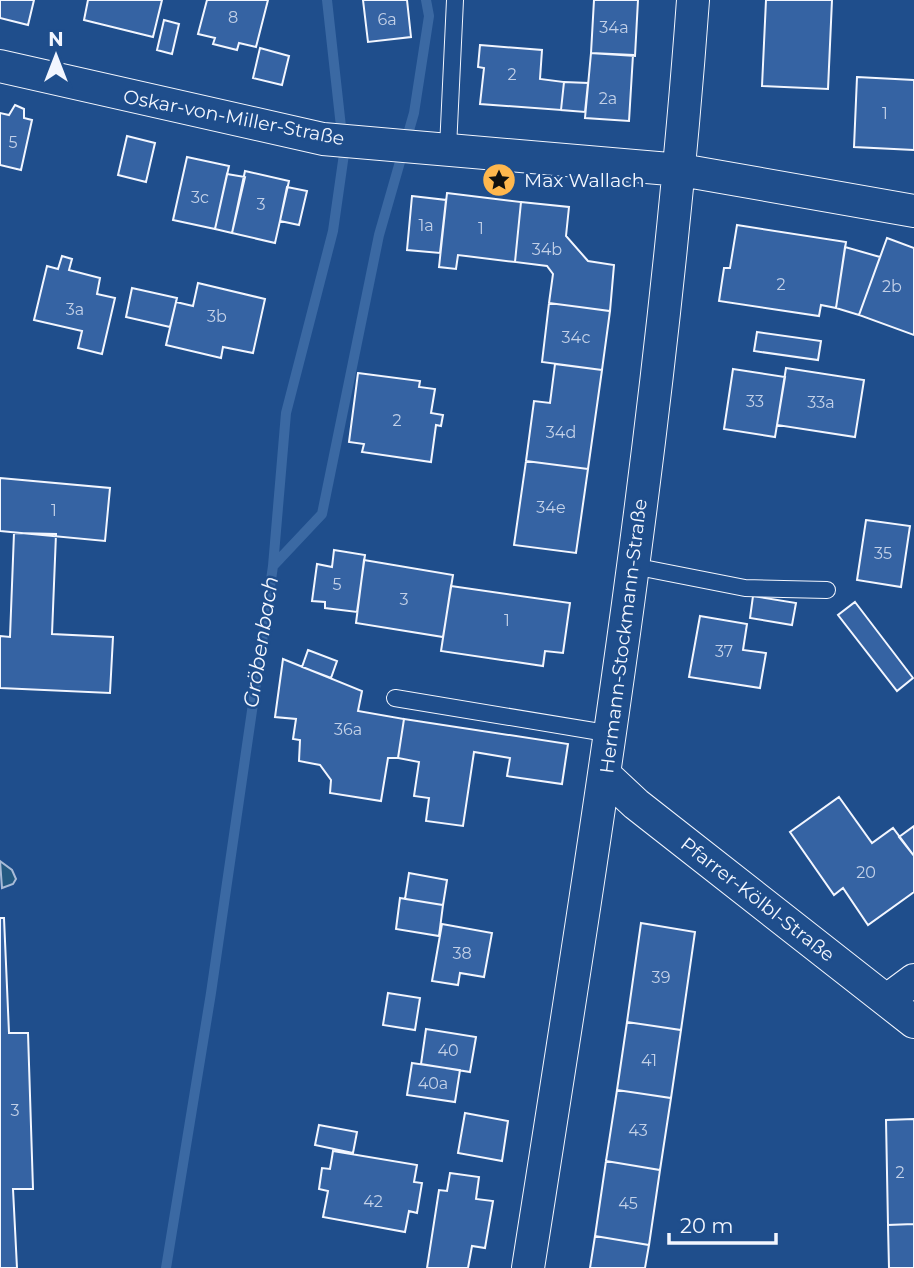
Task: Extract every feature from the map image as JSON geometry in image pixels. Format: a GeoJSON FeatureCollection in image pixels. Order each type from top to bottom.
{"type":"FeatureCollection","features":[{"type":"Feature","properties":{"kind":"street","name":"Hermann-Stockmann-Straße"},"geometry":{"type":"LineString","coordinates":[[528,1268],[612,734],[681,170],[693,0]]}},
{"type":"Feature","properties":{"kind":"street","name":"Oskar-von-Miller-Straße"},"geometry":{"type":"LineString","coordinates":[[0,66],[323,139],[441,147],[681,170],[914,211]]}},
{"type":"Feature","properties":{"kind":"street","name":"Pfarrer-Kölbl-Straße"},"geometry":{"type":"LineString","coordinates":[[605,775],[631,799],[914,1022]]}},
{"type":"Feature","properties":{"kind":"street"},"geometry":{"type":"LineString","coordinates":[[887,1000],[914,980]]}},
{"type":"Feature","properties":{"kind":"lane"},"geometry":{"type":"LineString","coordinates":[[441,147],[455,0]]}},
{"type":"Feature","properties":{"kind":"lane"},"geometry":{"type":"LineString","coordinates":[[633,566],[745,587],[827,590]]}},
{"type":"Feature","properties":{"kind":"lane"},"geometry":{"type":"LineString","coordinates":[[395,698],[612,734]]}},
{"type":"Feature","properties":{"kind":"shaded area"},"geometry":{"type":"Polygon","coordinates":[[[0,861],[12,870],[16,879],[13,884],[2,888],[0,861]]]}},
{"type":"Feature","properties":{"kind":"building"},"geometry":{"type":"Polygon","coordinates":[[[0,0],[34,0],[28,25],[0,18],[0,0]]]}},
{"type":"Feature","properties":{"kind":"building"},"geometry":{"type":"Polygon","coordinates":[[[88,0],[162,0],[153,37],[84,20],[88,0]]]}},
{"type":"Feature","properties":{"kind":"building"},"geometry":{"type":"Polygon","coordinates":[[[207,0],[268,0],[256,47],[239,43],[237,50],[213,44],[215,38],[198,34],[207,0]]]}},
{"type":"Feature","properties":{"kind":"building"},"geometry":{"type":"Polygon","coordinates":[[[363,0],[407,0],[411,37],[368,42],[363,0]]]}},
{"type":"Feature","properties":{"kind":"building"},"geometry":{"type":"Polygon","coordinates":[[[594,0],[638,0],[635,56],[591,53],[594,0]]]}},
{"type":"Feature","properties":{"kind":"building"},"geometry":{"type":"Polygon","coordinates":[[[766,0],[832,0],[828,89],[762,86],[766,0]]]}},
{"type":"Feature","properties":{"kind":"building"},"geometry":{"type":"Polygon","coordinates":[[[164,20],[179,24],[172,54],[157,50],[164,20]]]}},
{"type":"Feature","properties":{"kind":"building"},"geometry":{"type":"Polygon","coordinates":[[[480,45],[542,50],[540,79],[564,82],[561,110],[480,104],[484,68],[478,67],[480,45]]]}},
{"type":"Feature","properties":{"kind":"building"},"geometry":{"type":"Polygon","coordinates":[[[260,48],[289,56],[282,85],[253,78],[260,48]]]}},
{"type":"Feature","properties":{"kind":"building"},"geometry":{"type":"Polygon","coordinates":[[[591,53],[633,55],[629,121],[585,118],[591,53]]]}},
{"type":"Feature","properties":{"kind":"building"},"geometry":{"type":"Polygon","coordinates":[[[857,77],[914,80],[914,150],[854,147],[857,77]]]}},
{"type":"Feature","properties":{"kind":"building"},"geometry":{"type":"Polygon","coordinates":[[[564,82],[588,83],[585,112],[561,110],[564,82]]]}},
{"type":"Feature","properties":{"kind":"building"},"geometry":{"type":"Polygon","coordinates":[[[15,105],[24,109],[24,118],[32,120],[21,170],[0,165],[0,113],[9,115],[15,105]]]}},
{"type":"Feature","properties":{"kind":"building"},"geometry":{"type":"Polygon","coordinates":[[[127,136],[155,143],[146,182],[118,175],[127,136]]]}},
{"type":"Feature","properties":{"kind":"building"},"geometry":{"type":"Polygon","coordinates":[[[187,157],[229,166],[215,229],[173,220],[187,157]]]}},
{"type":"Feature","properties":{"kind":"building"},"geometry":{"type":"Polygon","coordinates":[[[245,171],[289,181],[275,243],[232,233],[245,171]]]}},
{"type":"Feature","properties":{"kind":"building"},"geometry":{"type":"Polygon","coordinates":[[[227,174],[245,177],[232,233],[215,229],[227,174]]]}},
{"type":"Feature","properties":{"kind":"building"},"geometry":{"type":"Polygon","coordinates":[[[287,187],[307,191],[299,225],[280,221],[287,187]]]}},
{"type":"Feature","properties":{"kind":"building"},"geometry":{"type":"Polygon","coordinates":[[[447,193],[521,202],[515,262],[458,255],[456,269],[439,267],[447,193]]]}},
{"type":"Feature","properties":{"kind":"building"},"geometry":{"type":"Polygon","coordinates":[[[412,196],[446,200],[440,253],[407,250],[412,196]]]}},
{"type":"Feature","properties":{"kind":"building"},"geometry":{"type":"Polygon","coordinates":[[[521,202],[569,207],[566,236],[588,261],[614,265],[610,311],[549,303],[553,274],[547,266],[515,262],[521,202]]]}},
{"type":"Feature","properties":{"kind":"building"},"geometry":{"type":"Polygon","coordinates":[[[737,225],[846,242],[836,308],[821,305],[819,316],[719,301],[724,268],[730,268],[737,225]]]}},
{"type":"Feature","properties":{"kind":"building"},"geometry":{"type":"Polygon","coordinates":[[[887,238],[914,248],[914,335],[859,315],[887,238]]]}},
{"type":"Feature","properties":{"kind":"building"},"geometry":{"type":"Polygon","coordinates":[[[845,247],[880,257],[859,315],[836,308],[845,247]]]}},
{"type":"Feature","properties":{"kind":"building"},"geometry":{"type":"Polygon","coordinates":[[[62,256],[72,259],[69,270],[100,278],[97,294],[115,298],[102,354],[78,348],[82,331],[34,320],[47,266],[58,269],[62,256]]]}},
{"type":"Feature","properties":{"kind":"building"},"geometry":{"type":"Polygon","coordinates":[[[198,283],[265,299],[253,353],[223,347],[221,358],[166,345],[176,302],[193,306],[198,283]]]}},
{"type":"Feature","properties":{"kind":"building"},"geometry":{"type":"Polygon","coordinates":[[[132,288],[177,298],[170,327],[126,317],[132,288]]]}},
{"type":"Feature","properties":{"kind":"building"},"geometry":{"type":"Polygon","coordinates":[[[549,303],[610,311],[602,370],[542,362],[549,303]]]}},
{"type":"Feature","properties":{"kind":"building"},"geometry":{"type":"Polygon","coordinates":[[[757,332],[821,341],[818,360],[754,351],[757,332]]]}},
{"type":"Feature","properties":{"kind":"building"},"geometry":{"type":"Polygon","coordinates":[[[555,364],[602,370],[588,469],[526,461],[534,401],[550,403],[555,364]]]}},
{"type":"Feature","properties":{"kind":"building"},"geometry":{"type":"Polygon","coordinates":[[[786,368],[864,380],[855,437],[777,425],[786,368]]]}},
{"type":"Feature","properties":{"kind":"building"},"geometry":{"type":"Polygon","coordinates":[[[733,369],[785,377],[775,437],[724,429],[733,369]]]}},
{"type":"Feature","properties":{"kind":"building"},"geometry":{"type":"Polygon","coordinates":[[[358,373],[420,381],[419,387],[435,389],[431,413],[443,415],[441,426],[436,425],[431,462],[362,452],[364,444],[349,442],[358,373]]]}},
{"type":"Feature","properties":{"kind":"building"},"geometry":{"type":"Polygon","coordinates":[[[526,461],[588,469],[576,553],[514,545],[526,461]]]}},
{"type":"Feature","properties":{"kind":"building"},"geometry":{"type":"Polygon","coordinates":[[[0,478],[110,488],[105,541],[0,531],[0,478]]]}},
{"type":"Feature","properties":{"kind":"building"},"geometry":{"type":"Polygon","coordinates":[[[866,520],[910,526],[901,587],[857,580],[866,520]]]}},
{"type":"Feature","properties":{"kind":"building"},"geometry":{"type":"Polygon","coordinates":[[[14,533],[56,534],[52,634],[113,637],[110,693],[0,688],[0,636],[10,637],[14,533]]]}},
{"type":"Feature","properties":{"kind":"building"},"geometry":{"type":"Polygon","coordinates":[[[334,550],[365,555],[357,612],[325,608],[325,602],[312,601],[317,564],[332,567],[334,550]]]}},
{"type":"Feature","properties":{"kind":"building"},"geometry":{"type":"Polygon","coordinates":[[[364,560],[453,575],[443,637],[356,623],[364,560]]]}},
{"type":"Feature","properties":{"kind":"building"},"geometry":{"type":"Polygon","coordinates":[[[451,586],[570,603],[563,653],[545,651],[543,666],[441,651],[451,586]]]}},
{"type":"Feature","properties":{"kind":"building"},"geometry":{"type":"Polygon","coordinates":[[[753,596],[796,603],[792,625],[750,618],[753,596]]]}},
{"type":"Feature","properties":{"kind":"building"},"geometry":{"type":"Polygon","coordinates":[[[855,602],[913,678],[897,691],[838,615],[855,602]]]}},
{"type":"Feature","properties":{"kind":"building"},"geometry":{"type":"Polygon","coordinates":[[[700,616],[747,624],[743,650],[766,653],[760,688],[689,677],[700,616]]]}},
{"type":"Feature","properties":{"kind":"building"},"geometry":{"type":"Polygon","coordinates":[[[308,650],[337,661],[331,678],[302,667],[308,650]]]}},
{"type":"Feature","properties":{"kind":"building"},"geometry":{"type":"Polygon","coordinates":[[[283,659],[362,691],[358,711],[404,719],[398,758],[388,758],[381,801],[330,793],[331,780],[320,765],[299,761],[300,740],[293,739],[296,719],[275,717],[283,659]]]}},
{"type":"Feature","properties":{"kind":"building"},"geometry":{"type":"Polygon","coordinates":[[[404,719],[568,744],[562,784],[507,776],[510,758],[474,752],[463,826],[426,821],[429,798],[414,796],[419,762],[398,758],[404,719]]]}},
{"type":"Feature","properties":{"kind":"building"},"geometry":{"type":"Polygon","coordinates":[[[839,797],[872,843],[893,828],[914,856],[914,892],[868,925],[843,888],[834,895],[790,832],[839,797]]]}},
{"type":"Feature","properties":{"kind":"building"},"geometry":{"type":"Polygon","coordinates":[[[914,826],[914,856],[899,837],[914,826]]]}},
{"type":"Feature","properties":{"kind":"building"},"geometry":{"type":"Polygon","coordinates":[[[409,873],[447,880],[443,905],[405,899],[409,873]]]}},
{"type":"Feature","properties":{"kind":"building"},"geometry":{"type":"Polygon","coordinates":[[[400,898],[443,905],[439,936],[396,929],[400,898]]]}},
{"type":"Feature","properties":{"kind":"building"},"geometry":{"type":"Polygon","coordinates":[[[0,918],[4,918],[9,1033],[28,1033],[33,1189],[13,1189],[17,1268],[0,1268],[0,918]]]}},
{"type":"Feature","properties":{"kind":"building"},"geometry":{"type":"Polygon","coordinates":[[[641,923],[695,932],[681,1030],[627,1022],[641,923]]]}},
{"type":"Feature","properties":{"kind":"building"},"geometry":{"type":"Polygon","coordinates":[[[442,924],[492,933],[484,977],[460,973],[458,985],[432,981],[442,924]]]}},
{"type":"Feature","properties":{"kind":"building"},"geometry":{"type":"Polygon","coordinates":[[[388,993],[420,998],[415,1030],[383,1025],[388,993]]]}},
{"type":"Feature","properties":{"kind":"building"},"geometry":{"type":"Polygon","coordinates":[[[627,1022],[681,1030],[671,1098],[617,1090],[627,1022]]]}},
{"type":"Feature","properties":{"kind":"building"},"geometry":{"type":"Polygon","coordinates":[[[426,1029],[476,1037],[470,1072],[421,1064],[426,1029]]]}},
{"type":"Feature","properties":{"kind":"building"},"geometry":{"type":"Polygon","coordinates":[[[412,1063],[460,1070],[455,1102],[407,1095],[412,1063]]]}},
{"type":"Feature","properties":{"kind":"building"},"geometry":{"type":"Polygon","coordinates":[[[617,1090],[671,1098],[660,1170],[606,1161],[617,1090]]]}},
{"type":"Feature","properties":{"kind":"building"},"geometry":{"type":"Polygon","coordinates":[[[465,1113],[508,1121],[502,1161],[458,1153],[465,1113]]]}},
{"type":"Feature","properties":{"kind":"building"},"geometry":{"type":"Polygon","coordinates":[[[914,1119],[914,1224],[888,1225],[886,1120],[914,1119]]]}},
{"type":"Feature","properties":{"kind":"building"},"geometry":{"type":"Polygon","coordinates":[[[319,1125],[357,1132],[353,1153],[315,1145],[319,1125]]]}},
{"type":"Feature","properties":{"kind":"building"},"geometry":{"type":"Polygon","coordinates":[[[333,1151],[417,1165],[414,1182],[422,1183],[417,1213],[409,1211],[405,1232],[323,1217],[328,1191],[319,1189],[322,1168],[330,1169],[333,1151]]]}},
{"type":"Feature","properties":{"kind":"building"},"geometry":{"type":"Polygon","coordinates":[[[606,1161],[660,1170],[649,1245],[595,1236],[606,1161]]]}},
{"type":"Feature","properties":{"kind":"building"},"geometry":{"type":"Polygon","coordinates":[[[450,1173],[479,1177],[476,1199],[493,1201],[485,1248],[472,1246],[468,1268],[427,1268],[439,1190],[447,1191],[450,1173]]]}},
{"type":"Feature","properties":{"kind":"building"},"geometry":{"type":"Polygon","coordinates":[[[914,1224],[914,1268],[889,1268],[888,1225],[914,1224]]]}},
{"type":"Feature","properties":{"kind":"building"},"geometry":{"type":"Polygon","coordinates":[[[595,1236],[649,1245],[645,1268],[590,1268],[595,1236]]]}},
{"type":"Feature","properties":{"kind":"waterway"},"geometry":{"type":"LineString","coordinates":[[273,566],[286,413],[333,231],[344,154],[327,0]]}},
{"type":"Feature","properties":{"kind":"waterway","name":"Gröbenbach"},"geometry":{"type":"LineString","coordinates":[[166,1268],[211,993],[273,566],[322,514],[379,235],[414,113],[429,16],[426,0]]}},
{"type":"Feature","properties":{"kind":"place","name":"Max Wallach"},"geometry":{"type":"Point","coordinates":[499,180]}}]}
